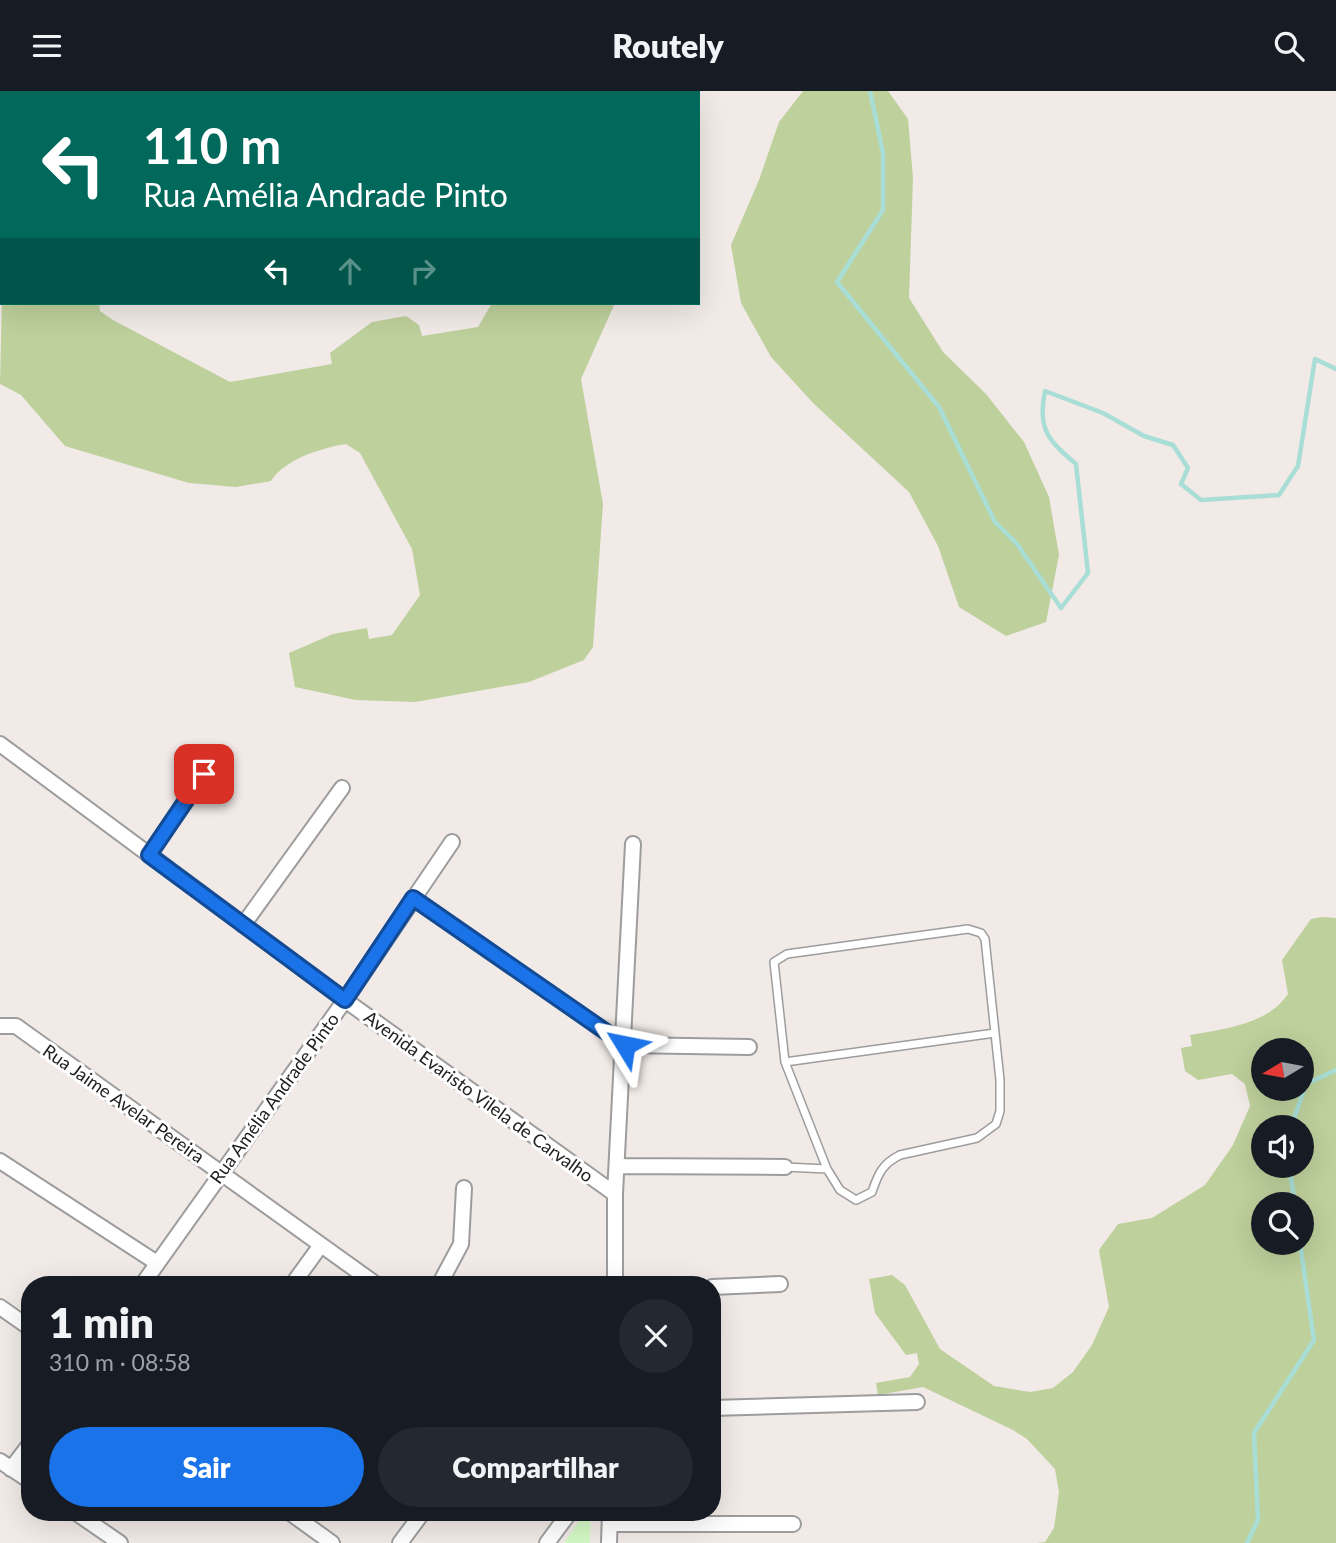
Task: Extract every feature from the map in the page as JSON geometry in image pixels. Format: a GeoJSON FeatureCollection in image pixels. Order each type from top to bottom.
{"type":"FeatureCollection","features":[{"type":"Feature","properties":{"kind":"street","name":"Avenida Evaristo Vilela de Carvalho"},"geometry":{"type":"LineString","coordinates":[[0,744],[345,1000],[615,1194]]}},
{"type":"Feature","properties":{"kind":"street"},"geometry":{"type":"LineString","coordinates":[[149,855],[217,754]]}},
{"type":"Feature","properties":{"kind":"street"},"geometry":{"type":"LineString","coordinates":[[243,925],[342,788]]}},
{"type":"Feature","properties":{"kind":"street","name":"Rua Amélia Andrade Pinto"},"geometry":{"type":"LineString","coordinates":[[148,1276],[345,1000],[452,842]]}},
{"type":"Feature","properties":{"kind":"street"},"geometry":{"type":"LineString","coordinates":[[615,1276],[615,1194],[625,1045],[633,844]]}},
{"type":"Feature","properties":{"kind":"street"},"geometry":{"type":"LineString","coordinates":[[413,898],[625,1045],[749,1048]]}},
{"type":"Feature","properties":{"kind":"street","name":"Rua Jaime Avelar Pereira"},"geometry":{"type":"LineString","coordinates":[[3,1025],[16,1026],[364,1276]]}},
{"type":"Feature","properties":{"kind":"street"},"geometry":{"type":"LineString","coordinates":[[0,1161],[157,1263]]}},
{"type":"Feature","properties":{"kind":"street"},"geometry":{"type":"LineString","coordinates":[[618,1166],[785,1167]]}},
{"type":"Feature","properties":{"kind":"street"},"geometry":{"type":"LineString","coordinates":[[444,1276],[461,1244],[464,1188]]}},
{"type":"Feature","properties":{"kind":"street"},"geometry":{"type":"LineString","coordinates":[[299,1276],[321,1245]]}},
{"type":"Feature","properties":{"kind":"street"},"geometry":{"type":"LineString","coordinates":[[721,1287],[780,1284]]}},
{"type":"Feature","properties":{"kind":"street"},"geometry":{"type":"LineString","coordinates":[[0,1307],[21,1322]]}},
{"type":"Feature","properties":{"kind":"street"},"geometry":{"type":"LineString","coordinates":[[721,1408],[917,1402]]}},
{"type":"Feature","properties":{"kind":"street"},"geometry":{"type":"LineString","coordinates":[[21,1452],[6,1465],[21,1475]]}},
{"type":"Feature","properties":{"kind":"street"},"geometry":{"type":"LineString","coordinates":[[88,1521],[120,1543]]}},
{"type":"Feature","properties":{"kind":"street"},"geometry":{"type":"LineString","coordinates":[[301,1521],[332,1543]]}},
{"type":"Feature","properties":{"kind":"street"},"geometry":{"type":"LineString","coordinates":[[400,1543],[416,1521]]}},
{"type":"Feature","properties":{"kind":"street"},"geometry":{"type":"LineString","coordinates":[[547,1543],[563,1521]]}},
{"type":"Feature","properties":{"kind":"street"},"geometry":{"type":"LineString","coordinates":[[609,1543],[610,1521]]}},
{"type":"Feature","properties":{"kind":"street"},"geometry":{"type":"LineString","coordinates":[[702,1521],[793,1524]]}},
{"type":"Feature","properties":{"kind":"lane"},"geometry":{"type":"LineString","coordinates":[[968,929],[981,933],[985,939],[995,1033],[1000,1111],[996,1124],[976,1138],[900,1155],[888,1161],[880,1170],[872,1192],[856,1200],[840,1189],[827,1169],[785,1062],[773,969],[779,957],[968,929]]}},
{"type":"Feature","properties":{"kind":"lane"},"geometry":{"type":"LineString","coordinates":[[785,1062],[995,1033]]}},
{"type":"Feature","properties":{"kind":"lane"},"geometry":{"type":"LineString","coordinates":[[785,1167],[827,1169]]}},
{"type":"Feature","properties":{"kind":"green space"},"geometry":{"type":"Polygon","coordinates":[[[803,91],[888,91],[908,119],[913,178],[909,298],[943,352],[986,394],[1024,442],[1049,497],[1059,555],[1046,622],[1006,636],[959,607],[938,546],[909,492],[814,404],[771,357],[741,303],[731,245],[759,180],[779,122],[803,91]]]}},
{"type":"Feature","properties":{"kind":"green space"},"geometry":{"type":"Polygon","coordinates":[[[2,305],[99,305],[100,311],[113,320],[230,382],[332,364],[330,353],[372,322],[406,316],[419,325],[422,336],[478,327],[491,305],[614,305],[581,379],[603,504],[593,647],[584,660],[529,682],[415,702],[356,700],[295,687],[289,653],[333,634],[367,628],[369,639],[392,635],[420,595],[412,549],[360,453],[346,444],[326,448],[294,461],[271,481],[236,487],[189,483],[65,446],[21,395],[0,384],[2,305]]]}},
{"type":"Feature","properties":{"kind":"green space"},"geometry":{"type":"Polygon","coordinates":[[[1336,918],[1336,1543],[1037,1543],[1045,1542],[1054,1528],[1059,1492],[1055,1469],[1027,1439],[1013,1430],[923,1387],[878,1395],[876,1383],[910,1377],[919,1364],[917,1353],[906,1355],[875,1313],[869,1279],[892,1275],[905,1285],[940,1349],[994,1386],[1030,1392],[1053,1388],[1073,1372],[1092,1345],[1109,1307],[1099,1250],[1118,1224],[1152,1218],[1205,1185],[1233,1145],[1250,1106],[1245,1084],[1232,1074],[1198,1080],[1185,1071],[1181,1048],[1192,1046],[1190,1035],[1257,1019],[1279,1004],[1288,994],[1282,960],[1311,919],[1336,918]]]}},
{"type":"Feature","properties":{"kind":"green space"},"geometry":{"type":"Polygon","coordinates":[[[579,1521],[591,1521],[590,1543],[564,1543],[579,1521]]]}},
{"type":"Feature","properties":{"kind":"waterway"},"geometry":{"type":"LineString","coordinates":[[870,91],[883,153],[883,210],[837,282],[939,407],[995,522],[1017,544],[1061,608],[1088,573],[1076,464],[1058,448],[1047,433],[1043,415],[1045,391],[1103,413],[1144,436],[1173,445],[1188,468],[1181,484],[1201,500],[1279,495],[1298,466],[1315,359],[1336,369]]}},
{"type":"Feature","properties":{"kind":"waterway"},"geometry":{"type":"LineString","coordinates":[[1295,1115],[1306,1084],[1336,1070]]}},
{"type":"Feature","properties":{"kind":"waterway"},"geometry":{"type":"LineString","coordinates":[[1291,1178],[1293,1192]]}},
{"type":"Feature","properties":{"kind":"waterway"},"geometry":{"type":"LineString","coordinates":[[1247,1543],[1258,1520],[1254,1433],[1314,1340],[1302,1255]]}},
{"type":"Feature","properties":{"kind":"route"},"geometry":{"type":"LineString","coordinates":[[204,774],[149,855],[345,1000],[413,898],[625,1045]]}}]}
